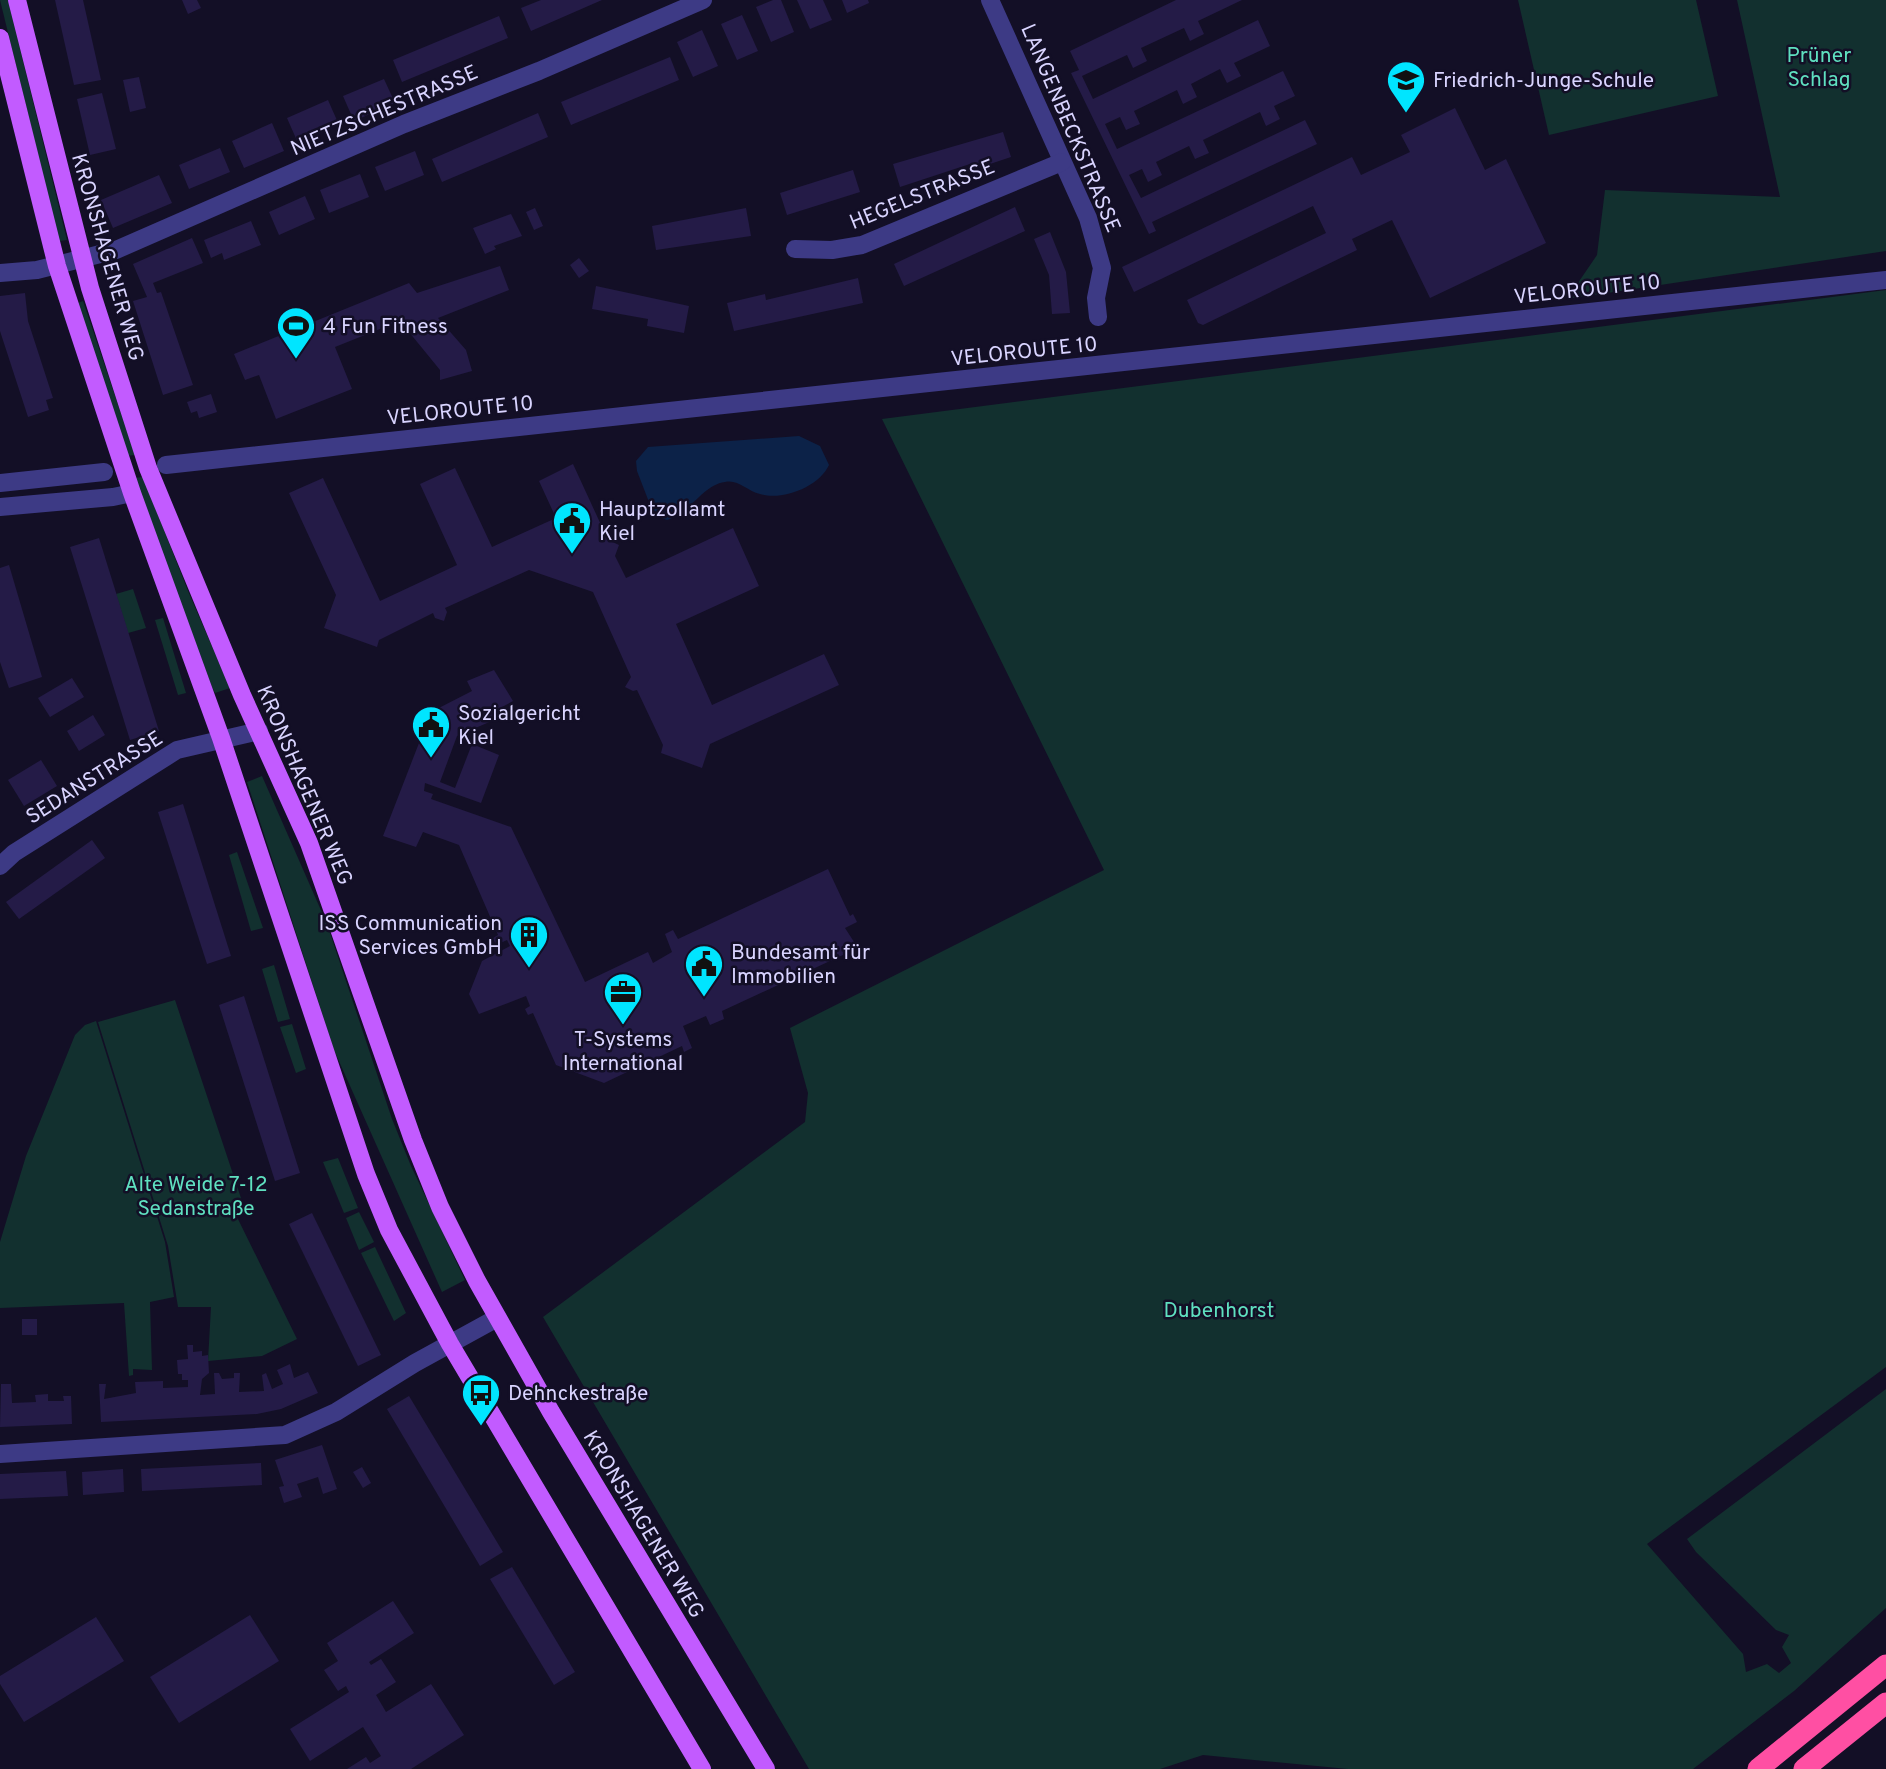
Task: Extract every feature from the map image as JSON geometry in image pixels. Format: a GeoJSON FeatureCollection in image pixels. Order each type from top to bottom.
{"type":"FeatureCollection","features":[{"type":"Feature","properties":{"kind":"highway"},"geometry":{"type":"LineString","coordinates":[[1758,1769],[1886,1665]]}},
{"type":"Feature","properties":{"kind":"highway"},"geometry":{"type":"LineString","coordinates":[[1804,1769],[1886,1703]]}},
{"type":"Feature","properties":{"kind":"main road","name":"KRONSHAGENER WEG"},"geometry":{"type":"LineString","coordinates":[[17,0],[82,260],[148,468],[309,843],[413,1140],[440,1206],[496,1318],[766,1769]]}},
{"type":"Feature","properties":{"kind":"main road"},"geometry":{"type":"LineString","coordinates":[[0,38],[57,266],[131,493],[221,738],[366,1174],[389,1230],[450,1344],[702,1769]]}},
{"type":"Feature","properties":{"kind":"street","name":"NIETZSCHESTRASSE"},"geometry":{"type":"LineString","coordinates":[[0,273],[57,266],[116,250],[404,124],[539,72],[702,0]]}},
{"type":"Feature","properties":{"kind":"street","name":"LANGENBECKSTRASSE"},"geometry":{"type":"LineString","coordinates":[[990,0],[1088,218],[1099,251],[1101,280],[1096,298],[1098,317]]}},
{"type":"Feature","properties":{"kind":"street","name":"HEGELSTRASSE"},"geometry":{"type":"LineString","coordinates":[[795,249],[832,250],[862,245],[1062,162]]}},
{"type":"Feature","properties":{"kind":"street","name":"VELOROUTE 10"},"geometry":{"type":"LineString","coordinates":[[166,465],[1886,280]]}},
{"type":"Feature","properties":{"kind":"street"},"geometry":{"type":"LineString","coordinates":[[0,483],[104,472]]}},
{"type":"Feature","properties":{"kind":"street"},"geometry":{"type":"LineString","coordinates":[[0,507],[131,493]]}},
{"type":"Feature","properties":{"kind":"street","name":"SEDANSTRASSE"},"geometry":{"type":"LineString","coordinates":[[0,866],[14,853],[177,750],[259,731]]}},
{"type":"Feature","properties":{"kind":"street"},"geometry":{"type":"LineString","coordinates":[[0,1454],[285,1435],[336,1412],[496,1318]]}},
{"type":"Feature","properties":{"kind":"green space"},"geometry":{"type":"Polygon","coordinates":[[[0,0],[8,0],[67,240],[59,241],[0,0]]]}},
{"type":"Feature","properties":{"kind":"green space"},"geometry":{"type":"Polygon","coordinates":[[[1518,0],[1696,0],[1718,96],[1549,135],[1518,0]]]}},
{"type":"Feature","properties":{"kind":"green space","name":"Prüner Schlag"},"geometry":{"type":"Polygon","coordinates":[[[1737,0],[1886,0],[1886,251],[1567,299],[1597,255],[1605,190],[1780,197],[1737,0]]]}},
{"type":"Feature","properties":{"kind":"green space","name":"Dubenhorst"},"geometry":{"type":"Polygon","coordinates":[[[1886,290],[1886,1367],[1647,1544],[1743,1654],[1746,1672],[1767,1664],[1779,1673],[1791,1663],[1782,1647],[1789,1635],[1776,1630],[1696,1552],[1687,1539],[1886,1389],[1886,1608],[1794,1691],[1693,1769],[1348,1769],[1203,1755],[1160,1769],[809,1769],[543,1317],[805,1122],[808,1093],[790,1028],[1104,870],[882,419],[1886,290]]]}},
{"type":"Feature","properties":{"kind":"green space"},"geometry":{"type":"Polygon","coordinates":[[[83,301],[135,455],[126,456],[78,303],[83,301]]]}},
{"type":"Feature","properties":{"kind":"green space"},"geometry":{"type":"Polygon","coordinates":[[[143,477],[230,688],[215,693],[212,687],[134,478],[143,477]]]}},
{"type":"Feature","properties":{"kind":"green space"},"geometry":{"type":"Polygon","coordinates":[[[133,589],[146,628],[128,633],[116,594],[133,589]]]}},
{"type":"Feature","properties":{"kind":"green space"},"geometry":{"type":"Polygon","coordinates":[[[163,618],[186,693],[178,695],[155,620],[163,618]]]}},
{"type":"Feature","properties":{"kind":"green space"},"geometry":{"type":"Polygon","coordinates":[[[262,776],[327,924],[392,1119],[411,1166],[465,1280],[442,1292],[334,1050],[247,782],[262,776]]]}},
{"type":"Feature","properties":{"kind":"green space"},"geometry":{"type":"Polygon","coordinates":[[[237,852],[263,928],[251,931],[229,855],[237,852]]]}},
{"type":"Feature","properties":{"kind":"green space"},"geometry":{"type":"Polygon","coordinates":[[[274,965],[290,1019],[278,1022],[262,969],[274,965]]]}},
{"type":"Feature","properties":{"kind":"green space","name":"Alte Weide 7-12 Sedanstraße"},"geometry":{"type":"Polygon","coordinates":[[[175,1000],[245,1210],[236,1215],[297,1339],[262,1356],[208,1361],[211,1307],[178,1307],[168,1246],[98,1022],[175,1000]]]}},
{"type":"Feature","properties":{"kind":"green space"},"geometry":{"type":"Polygon","coordinates":[[[96,1021],[165,1242],[174,1297],[150,1302],[152,1370],[133,1369],[133,1375],[129,1376],[124,1303],[0,1308],[0,1242],[26,1156],[75,1035],[85,1025],[96,1021]]]}},
{"type":"Feature","properties":{"kind":"green space"},"geometry":{"type":"Polygon","coordinates":[[[292,1024],[306,1069],[296,1073],[280,1027],[292,1024]]]}},
{"type":"Feature","properties":{"kind":"green space"},"geometry":{"type":"Polygon","coordinates":[[[338,1158],[358,1208],[344,1213],[323,1162],[338,1158]]]}},
{"type":"Feature","properties":{"kind":"green space"},"geometry":{"type":"Polygon","coordinates":[[[359,1212],[374,1242],[359,1250],[346,1218],[359,1212]]]}},
{"type":"Feature","properties":{"kind":"green space"},"geometry":{"type":"Polygon","coordinates":[[[375,1247],[406,1313],[394,1321],[361,1253],[375,1247]]]}},
{"type":"Feature","properties":{"kind":"water"},"geometry":{"type":"Polygon","coordinates":[[[799,436],[820,446],[829,465],[809,486],[789,494],[769,496],[734,482],[725,482],[709,488],[683,512],[667,520],[654,515],[637,471],[636,461],[648,447],[799,436]]]}},
{"type":"Feature","properties":{"kind":"building"},"geometry":{"type":"Polygon","coordinates":[[[55,0],[83,0],[101,80],[74,85],[55,0]]]}},
{"type":"Feature","properties":{"kind":"building"},"geometry":{"type":"Polygon","coordinates":[[[182,0],[197,0],[201,8],[188,14],[182,0]]]}},
{"type":"Feature","properties":{"kind":"building"},"geometry":{"type":"Polygon","coordinates":[[[541,0],[602,0],[531,31],[521,8],[541,0]]]}},
{"type":"Feature","properties":{"kind":"building"},"geometry":{"type":"Polygon","coordinates":[[[773,0],[781,0],[794,32],[771,42],[756,7],[773,0]]]}},
{"type":"Feature","properties":{"kind":"building"},"geometry":{"type":"Polygon","coordinates":[[[797,0],[823,0],[832,20],[810,29],[797,0]]]}},
{"type":"Feature","properties":{"kind":"building"},"geometry":{"type":"Polygon","coordinates":[[[842,0],[868,0],[869,3],[847,13],[842,0]]]}},
{"type":"Feature","properties":{"kind":"building"},"geometry":{"type":"Polygon","coordinates":[[[1176,0],[1242,0],[1198,21],[1204,34],[1190,41],[1184,28],[1141,48],[1147,61],[1133,68],[1127,55],[1082,76],[1093,99],[1258,20],[1270,46],[1234,63],[1241,76],[1227,83],[1220,69],[1191,84],[1197,97],[1183,104],[1177,90],[1134,111],[1140,124],[1126,130],[1120,117],[1105,124],[1117,149],[1283,71],[1295,96],[1274,106],[1280,119],[1266,126],[1260,112],[1203,140],[1209,153],[1195,159],[1189,146],[1156,162],[1162,175],[1148,182],[1142,169],[1129,175],[1141,198],[1305,120],[1317,144],[1152,222],[1156,231],[1149,234],[1071,73],[1079,70],[1070,51],[1176,0]]]}},
{"type":"Feature","properties":{"kind":"building"},"geometry":{"type":"Polygon","coordinates":[[[742,15],[758,51],[737,60],[721,24],[742,15]]]}},
{"type":"Feature","properties":{"kind":"building"},"geometry":{"type":"Polygon","coordinates":[[[499,16],[508,38],[402,82],[393,60],[499,16]]]}},
{"type":"Feature","properties":{"kind":"building"},"geometry":{"type":"Polygon","coordinates":[[[702,30],[718,66],[693,77],[677,42],[702,30]]]}},
{"type":"Feature","properties":{"kind":"building"},"geometry":{"type":"Polygon","coordinates":[[[670,57],[679,80],[571,125],[561,102],[670,57]]]}},
{"type":"Feature","properties":{"kind":"building"},"geometry":{"type":"Polygon","coordinates":[[[139,77],[146,108],[130,112],[123,80],[139,77]]]}},
{"type":"Feature","properties":{"kind":"building"},"geometry":{"type":"Polygon","coordinates":[[[384,79],[395,103],[354,121],[343,96],[384,79]]]}},
{"type":"Feature","properties":{"kind":"building"},"geometry":{"type":"Polygon","coordinates":[[[102,93],[116,149],[90,155],[77,99],[102,93]]]}},
{"type":"Feature","properties":{"kind":"building"},"geometry":{"type":"Polygon","coordinates":[[[328,100],[339,125],[298,143],[287,118],[328,100]]]}},
{"type":"Feature","properties":{"kind":"building"},"geometry":{"type":"Polygon","coordinates":[[[1455,108],[1485,170],[1506,159],[1546,243],[1430,298],[1392,220],[1352,239],[1357,250],[1203,325],[1198,323],[1187,300],[1326,233],[1313,206],[1134,292],[1122,267],[1352,157],[1361,175],[1410,152],[1401,135],[1455,108]]]}},
{"type":"Feature","properties":{"kind":"building"},"geometry":{"type":"Polygon","coordinates":[[[538,113],[548,137],[442,182],[432,159],[538,113]]]}},
{"type":"Feature","properties":{"kind":"building"},"geometry":{"type":"Polygon","coordinates":[[[272,123],[284,151],[244,168],[232,141],[272,123]]]}},
{"type":"Feature","properties":{"kind":"building"},"geometry":{"type":"Polygon","coordinates":[[[1003,132],[1011,157],[975,169],[973,163],[900,187],[893,164],[1003,132]]]}},
{"type":"Feature","properties":{"kind":"building"},"geometry":{"type":"Polygon","coordinates":[[[220,148],[230,172],[189,189],[179,165],[220,148]]]}},
{"type":"Feature","properties":{"kind":"building"},"geometry":{"type":"Polygon","coordinates":[[[415,151],[424,175],[385,191],[375,167],[415,151]]]}},
{"type":"Feature","properties":{"kind":"building"},"geometry":{"type":"Polygon","coordinates":[[[853,170],[860,192],[787,215],[780,193],[853,170]]]}},
{"type":"Feature","properties":{"kind":"building"},"geometry":{"type":"Polygon","coordinates":[[[360,174],[369,197],[329,213],[320,190],[360,174]]]}},
{"type":"Feature","properties":{"kind":"building"},"geometry":{"type":"Polygon","coordinates":[[[159,175],[172,203],[113,228],[101,200],[159,175]]]}},
{"type":"Feature","properties":{"kind":"building"},"geometry":{"type":"Polygon","coordinates":[[[305,196],[315,219],[279,235],[269,212],[305,196]]]}},
{"type":"Feature","properties":{"kind":"building"},"geometry":{"type":"Polygon","coordinates":[[[1015,207],[1025,231],[904,286],[894,264],[1015,207]]]}},
{"type":"Feature","properties":{"kind":"building"},"geometry":{"type":"Polygon","coordinates":[[[535,208],[543,226],[534,230],[526,212],[535,208]]]}},
{"type":"Feature","properties":{"kind":"building"},"geometry":{"type":"Polygon","coordinates":[[[746,208],[751,236],[656,250],[652,226],[746,208]]]}},
{"type":"Feature","properties":{"kind":"building"},"geometry":{"type":"Polygon","coordinates":[[[511,214],[522,236],[494,246],[496,249],[485,254],[473,228],[511,214]]]}},
{"type":"Feature","properties":{"kind":"building"},"geometry":{"type":"Polygon","coordinates":[[[251,221],[261,245],[224,260],[222,253],[211,258],[204,240],[251,221]]]}},
{"type":"Feature","properties":{"kind":"building"},"geometry":{"type":"Polygon","coordinates":[[[1050,232],[1066,272],[1070,313],[1052,314],[1049,275],[1034,239],[1050,232]]]}},
{"type":"Feature","properties":{"kind":"building"},"geometry":{"type":"Polygon","coordinates":[[[192,238],[203,263],[153,283],[157,293],[161,292],[193,385],[163,395],[133,301],[147,297],[133,264],[192,238]]]}},
{"type":"Feature","properties":{"kind":"building"},"geometry":{"type":"Polygon","coordinates":[[[579,258],[589,271],[579,278],[570,265],[579,258]]]}},
{"type":"Feature","properties":{"kind":"building","name":"4 Fun Fitness"},"geometry":{"type":"Polygon","coordinates":[[[500,266],[509,290],[438,318],[466,350],[472,371],[440,380],[440,370],[400,321],[335,347],[352,389],[276,419],[259,375],[245,380],[234,354],[409,283],[417,293],[500,266]]]}},
{"type":"Feature","properties":{"kind":"building"},"geometry":{"type":"Polygon","coordinates":[[[858,278],[863,303],[734,331],[727,303],[765,294],[766,300],[858,278]]]}},
{"type":"Feature","properties":{"kind":"building"},"geometry":{"type":"Polygon","coordinates":[[[596,286],[689,306],[684,333],[647,326],[648,319],[592,309],[596,286]]]}},
{"type":"Feature","properties":{"kind":"building"},"geometry":{"type":"Polygon","coordinates":[[[25,293],[28,321],[53,398],[46,400],[49,410],[28,417],[0,331],[0,296],[25,293]]]}},
{"type":"Feature","properties":{"kind":"building"},"geometry":{"type":"Polygon","coordinates":[[[211,394],[217,412],[199,418],[197,411],[191,413],[187,402],[211,394]]]}},
{"type":"Feature","properties":{"kind":"building"},"geometry":{"type":"Polygon","coordinates":[[[573,464],[608,540],[619,545],[615,556],[626,578],[733,528],[759,586],[676,624],[712,705],[824,654],[839,685],[710,744],[702,768],[661,753],[663,745],[637,690],[625,687],[631,677],[593,592],[529,570],[445,608],[447,612],[444,621],[435,618],[433,613],[379,640],[377,647],[324,628],[336,595],[289,493],[323,478],[380,601],[457,565],[420,484],[455,468],[492,547],[556,518],[539,481],[573,464]]]}},
{"type":"Feature","properties":{"kind":"building"},"geometry":{"type":"Polygon","coordinates":[[[99,538],[159,731],[130,740],[70,547],[99,538]]]}},
{"type":"Feature","properties":{"kind":"building"},"geometry":{"type":"Polygon","coordinates":[[[9,565],[42,677],[9,688],[0,662],[0,568],[9,565]]]}},
{"type":"Feature","properties":{"kind":"building"},"geometry":{"type":"Polygon","coordinates":[[[494,670],[513,701],[491,713],[494,720],[457,736],[440,782],[455,788],[472,744],[499,755],[481,803],[425,783],[424,791],[433,794],[431,799],[511,827],[585,982],[648,952],[653,963],[672,952],[665,934],[673,930],[678,939],[828,869],[850,916],[853,914],[857,922],[845,928],[858,948],[722,1011],[724,1019],[710,1025],[706,1016],[683,1026],[692,1048],[684,1052],[682,1046],[604,1083],[556,1065],[533,1013],[528,1015],[525,1009],[530,1006],[526,996],[479,1014],[469,994],[482,961],[510,946],[507,940],[496,945],[493,938],[498,935],[459,845],[423,832],[416,847],[383,836],[431,712],[472,691],[467,681],[494,670]]]}},
{"type":"Feature","properties":{"kind":"building"},"geometry":{"type":"Polygon","coordinates":[[[72,678],[84,697],[50,717],[38,698],[72,678]]]}},
{"type":"Feature","properties":{"kind":"building"},"geometry":{"type":"Polygon","coordinates":[[[93,715],[105,735],[79,751],[67,731],[93,715]]]}},
{"type":"Feature","properties":{"kind":"building"},"geometry":{"type":"Polygon","coordinates":[[[41,760],[57,786],[24,806],[8,780],[41,760]]]}},
{"type":"Feature","properties":{"kind":"building"},"geometry":{"type":"Polygon","coordinates":[[[183,804],[231,956],[207,964],[158,812],[183,804]]]}},
{"type":"Feature","properties":{"kind":"building"},"geometry":{"type":"Polygon","coordinates":[[[92,840],[105,858],[19,919],[6,902],[92,840]]]}},
{"type":"Feature","properties":{"kind":"building"},"geometry":{"type":"Polygon","coordinates":[[[244,996],[300,1173],[275,1181],[219,1005],[244,996]]]}},
{"type":"Feature","properties":{"kind":"building"},"geometry":{"type":"Polygon","coordinates":[[[312,1213],[381,1355],[358,1366],[289,1224],[312,1213]]]}},
{"type":"Feature","properties":{"kind":"building"},"geometry":{"type":"Polygon","coordinates":[[[22,1319],[37,1319],[37,1335],[22,1335],[22,1319]]]}},
{"type":"Feature","properties":{"kind":"building"},"geometry":{"type":"Polygon","coordinates":[[[187,1345],[193,1345],[193,1352],[202,1351],[202,1356],[208,1355],[209,1373],[202,1379],[200,1395],[215,1394],[214,1373],[219,1373],[222,1379],[234,1378],[234,1373],[240,1373],[239,1392],[264,1391],[262,1375],[266,1373],[272,1389],[283,1384],[277,1370],[290,1364],[294,1378],[308,1372],[318,1393],[281,1409],[257,1414],[101,1422],[99,1384],[106,1384],[104,1399],[136,1393],[135,1382],[163,1381],[163,1388],[188,1387],[188,1380],[182,1380],[182,1374],[178,1374],[177,1360],[188,1359],[187,1345]]]}},
{"type":"Feature","properties":{"kind":"building"},"geometry":{"type":"Polygon","coordinates":[[[1,1384],[11,1384],[12,1403],[36,1402],[35,1395],[48,1394],[48,1401],[64,1401],[63,1396],[71,1396],[72,1424],[0,1427],[1,1384]]]}},
{"type":"Feature","properties":{"kind":"building"},"geometry":{"type":"Polygon","coordinates":[[[409,1396],[503,1552],[480,1566],[387,1409],[409,1396]]]}},
{"type":"Feature","properties":{"kind":"building"},"geometry":{"type":"Polygon","coordinates":[[[322,1445],[337,1489],[323,1494],[318,1477],[297,1484],[302,1497],[284,1503],[279,1487],[284,1486],[275,1460],[322,1445]]]}},
{"type":"Feature","properties":{"kind":"building"},"geometry":{"type":"Polygon","coordinates":[[[261,1463],[262,1485],[142,1491],[141,1469],[261,1463]]]}},
{"type":"Feature","properties":{"kind":"building"},"geometry":{"type":"Polygon","coordinates":[[[362,1467],[371,1483],[363,1488],[353,1472],[362,1467]]]}},
{"type":"Feature","properties":{"kind":"building"},"geometry":{"type":"Polygon","coordinates":[[[123,1469],[124,1492],[83,1495],[82,1472],[123,1469]]]}},
{"type":"Feature","properties":{"kind":"building"},"geometry":{"type":"Polygon","coordinates":[[[66,1471],[68,1496],[0,1499],[0,1474],[66,1471]]]}},
{"type":"Feature","properties":{"kind":"building"},"geometry":{"type":"Polygon","coordinates":[[[512,1567],[575,1672],[554,1685],[490,1579],[512,1567]]]}},
{"type":"Feature","properties":{"kind":"building"},"geometry":{"type":"Polygon","coordinates":[[[393,1601],[414,1633],[369,1662],[371,1665],[381,1659],[396,1682],[376,1695],[386,1712],[431,1684],[464,1735],[411,1769],[347,1769],[366,1757],[370,1763],[381,1756],[363,1727],[310,1761],[290,1729],[349,1692],[346,1686],[338,1691],[324,1670],[338,1661],[327,1643],[393,1601]]]}},
{"type":"Feature","properties":{"kind":"building"},"geometry":{"type":"Polygon","coordinates":[[[250,1615],[279,1661],[179,1723],[150,1677],[250,1615]]]}},
{"type":"Feature","properties":{"kind":"building"},"geometry":{"type":"Polygon","coordinates":[[[96,1617],[124,1661],[24,1722],[0,1684],[0,1676],[96,1617]]]}},
{"type":"Feature","properties":{"kind":"place","name":"Friedrich-Junge-Schule"},"geometry":{"type":"Point","coordinates":[1406,114]}},
{"type":"Feature","properties":{"kind":"place","name":"4 Fun Fitness"},"geometry":{"type":"Point","coordinates":[296,360]}},
{"type":"Feature","properties":{"kind":"place","name":"Hauptzollamt Kiel"},"geometry":{"type":"Point","coordinates":[572,555]}},
{"type":"Feature","properties":{"kind":"place","name":"Sozialgericht Kiel"},"geometry":{"type":"Point","coordinates":[431,759]}},
{"type":"Feature","properties":{"kind":"place","name":"ISS Communication Services GmbH"},"geometry":{"type":"Point","coordinates":[529,969]}},
{"type":"Feature","properties":{"kind":"place","name":"Bundesamt für Immobilien"},"geometry":{"type":"Point","coordinates":[704,998]}},
{"type":"Feature","properties":{"kind":"place","name":"T-Systems International"},"geometry":{"type":"Point","coordinates":[623,1026]}},
{"type":"Feature","properties":{"kind":"place","name":"Dehnckestraße"},"geometry":{"type":"Point","coordinates":[481,1427]}}]}
